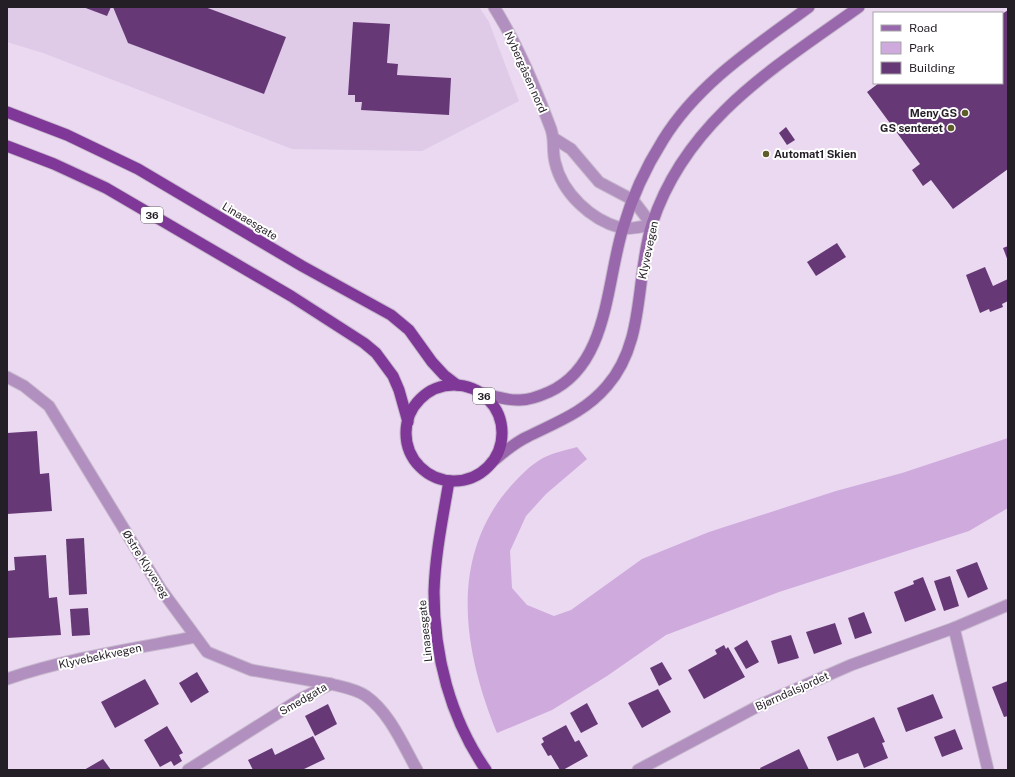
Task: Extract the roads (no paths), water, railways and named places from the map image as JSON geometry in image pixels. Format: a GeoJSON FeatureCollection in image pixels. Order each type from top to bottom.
{"type":"FeatureCollection","features":[{"type":"Feature","properties":{"kind":"highway","name":"Linaaesgate"},"geometry":{"type":"LineString","coordinates":[[7,112],[67,135],[138,169],[302,266],[391,315],[409,330],[440,371],[457,385]]}},
{"type":"Feature","properties":{"kind":"highway","name":"Linaaesgate"},"geometry":{"type":"LineString","coordinates":[[7,146],[54,164],[106,188],[265,280],[364,343],[376,353],[393,376],[399,390],[408,422]]}},
{"type":"Feature","properties":{"kind":"highway","name":"Linaaesgate"},"geometry":{"type":"LineString","coordinates":[[457,385],[470,388],[482,394],[492,404],[500,418],[502,433],[500,448],[492,462],[484,471],[473,477],[461,480],[449,481],[430,474],[415,461],[409,449],[406,436],[412,410],[420,399],[431,391],[444,386],[457,385]]}},
{"type":"Feature","properties":{"kind":"highway","name":"Linaaesgate"},"geometry":{"type":"LineString","coordinates":[[449,481],[434,592],[438,647],[446,684],[458,720],[486,770]]}},
{"type":"Feature","properties":{"kind":"main road"},"geometry":{"type":"LineString","coordinates":[[482,394],[520,400],[537,397],[555,389],[571,378],[582,364],[592,346],[601,324],[623,228],[633,200],[654,154],[686,108],[712,82],[738,59],[809,7]]}},
{"type":"Feature","properties":{"kind":"main road","name":"Klyvevegen"},"geometry":{"type":"LineString","coordinates":[[492,462],[520,441],[574,414],[590,404],[608,385],[624,360],[632,336],[652,225],[673,180],[687,155],[708,127],[734,100],[759,79],[859,7]]}},
{"type":"Feature","properties":{"kind":"street","name":"Nybergåsen nord"},"geometry":{"type":"LineString","coordinates":[[494,7],[524,62],[555,139],[555,161],[563,182],[575,200],[605,221],[623,228],[652,225]]}},
{"type":"Feature","properties":{"kind":"street"},"geometry":{"type":"LineString","coordinates":[[555,139],[571,149],[586,169],[599,182],[633,200],[652,225]]}},
{"type":"Feature","properties":{"kind":"street","name":"Østre Klyveveg"},"geometry":{"type":"LineString","coordinates":[[7,377],[24,386],[49,406],[160,588],[207,652],[250,670],[331,684]]}},
{"type":"Feature","properties":{"kind":"street","name":"Bjørndalsjordet"},"geometry":{"type":"LineString","coordinates":[[638,770],[762,704],[851,665],[954,628],[1008,605]]}},
{"type":"Feature","properties":{"kind":"street"},"geometry":{"type":"LineString","coordinates":[[954,628],[988,770]]}},
{"type":"Feature","properties":{"kind":"street","name":"Klyvebekkvegen"},"geometry":{"type":"LineString","coordinates":[[7,679],[34,670],[104,654],[195,637]]}},
{"type":"Feature","properties":{"kind":"street","name":"Smedgata"},"geometry":{"type":"LineString","coordinates":[[188,770],[302,698],[331,684],[365,696],[377,705],[387,718],[417,770]]}},
{"type":"Feature","properties":{"kind":"place","name":"Meny GS"},"geometry":{"type":"Point","coordinates":[965,113]}},
{"type":"Feature","properties":{"kind":"place","name":"GS senteret"},"geometry":{"type":"Point","coordinates":[951,128]}},
{"type":"Feature","properties":{"kind":"place","name":"Automat1 Skien"},"geometry":{"type":"Point","coordinates":[766,154]}}]}
